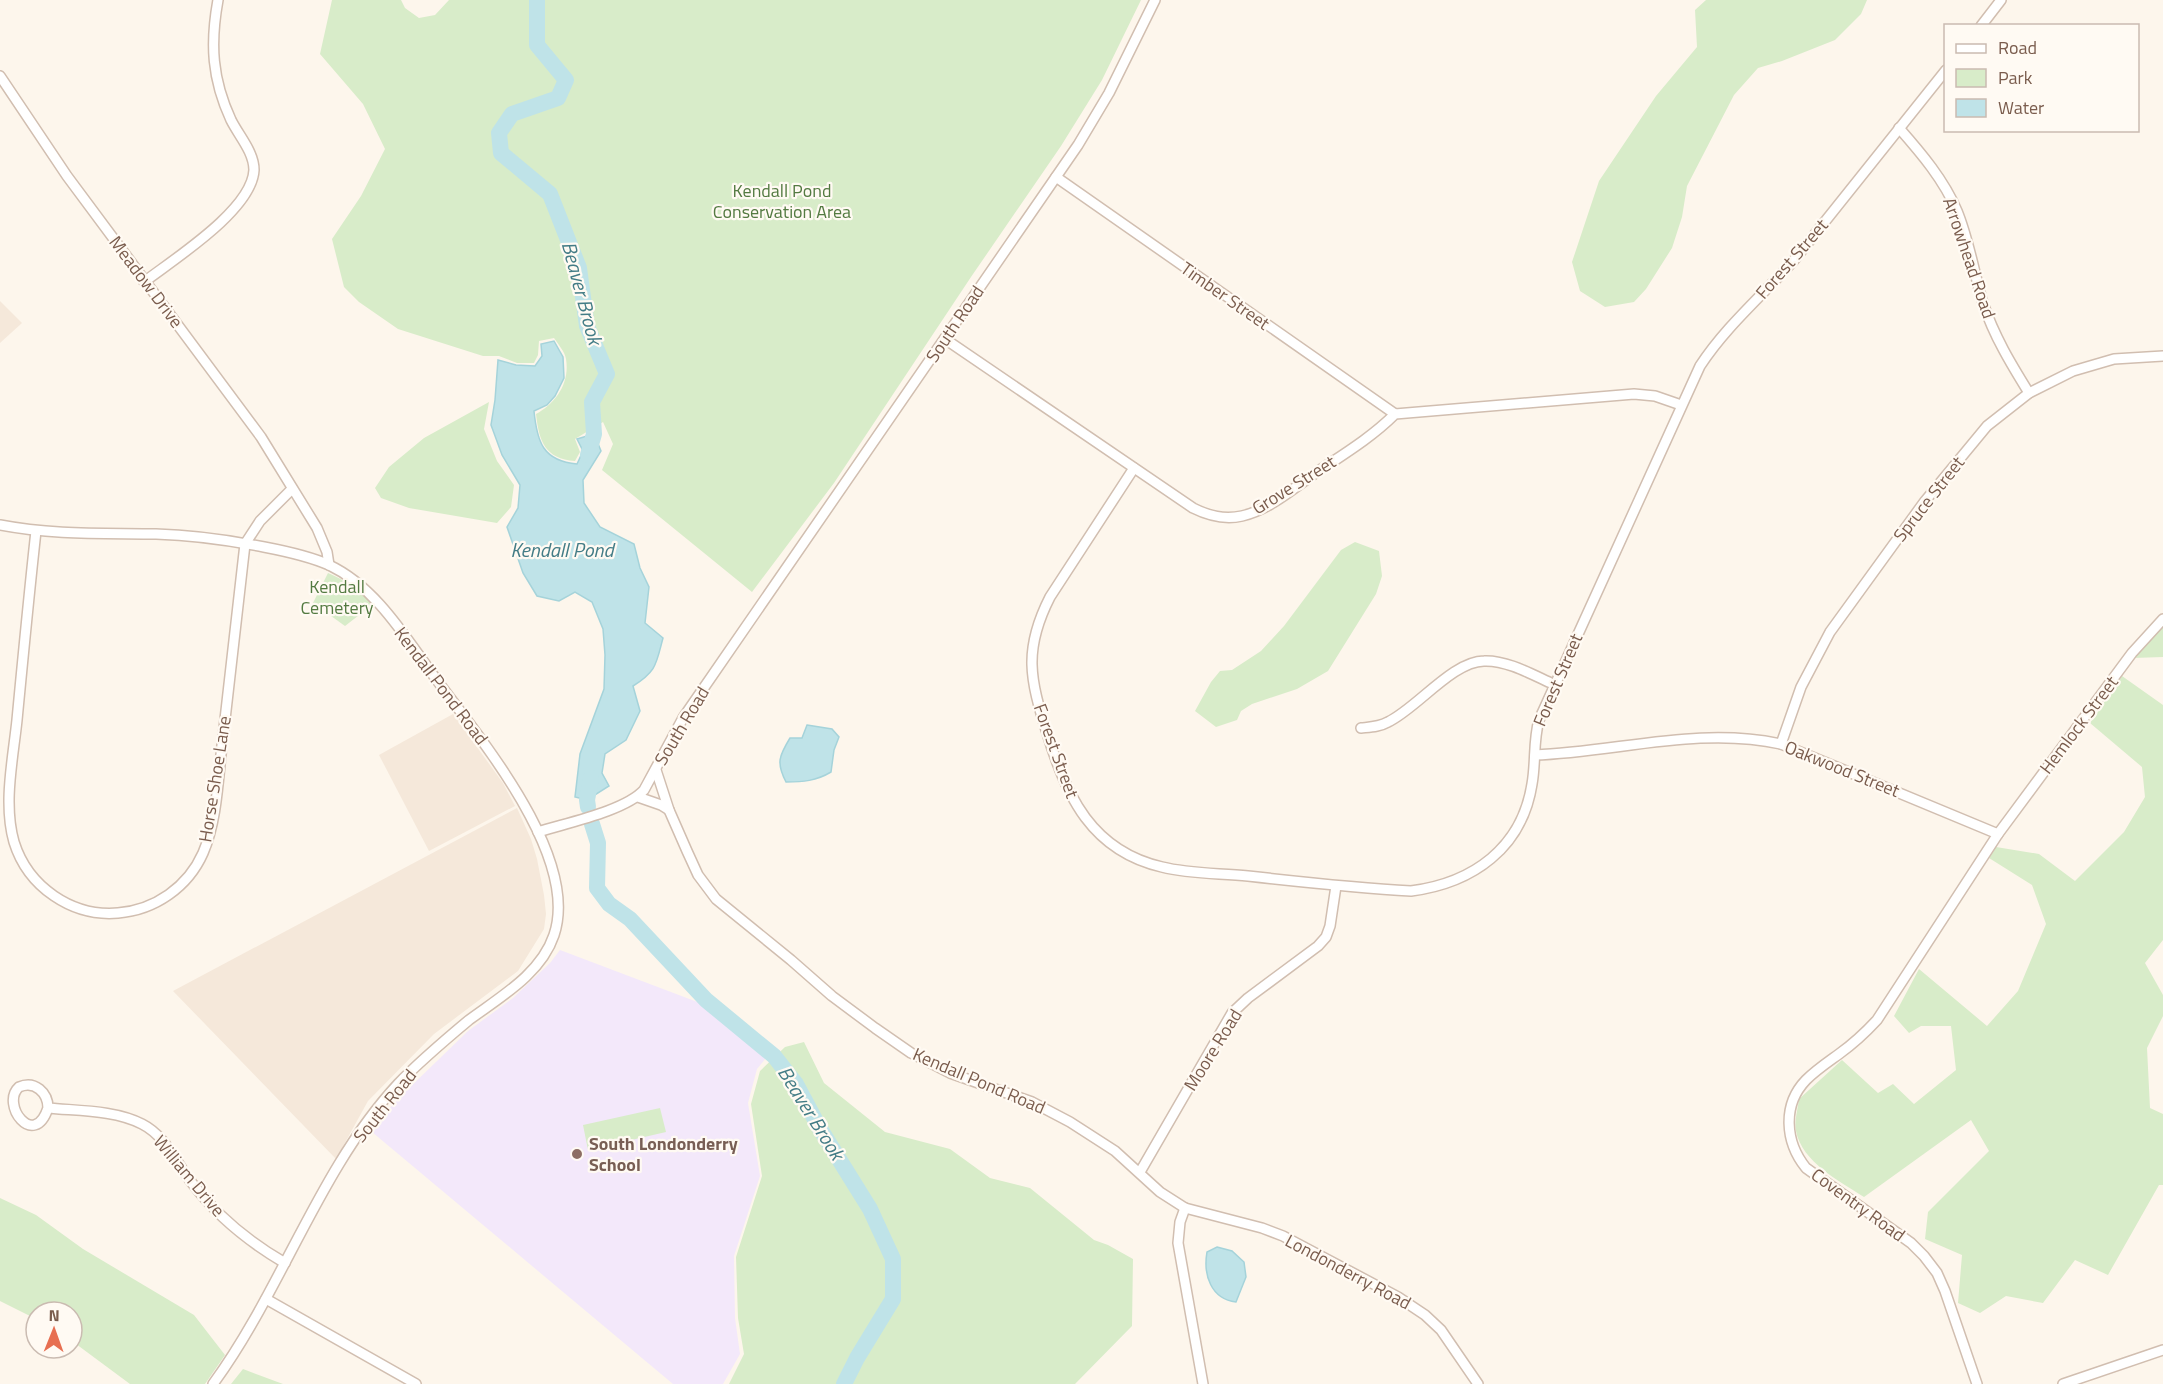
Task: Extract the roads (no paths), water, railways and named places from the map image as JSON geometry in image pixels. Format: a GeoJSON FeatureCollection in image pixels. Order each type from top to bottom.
{"type":"FeatureCollection","features":[{"type":"Feature","properties":{"kind":"street"},"geometry":{"type":"LineString","coordinates":[[144,282],[231,212],[244,195],[254,170],[251,155],[224,104],[218,83],[213,40],[218,0]]}},
{"type":"Feature","properties":{"kind":"street","name":"South Road"},"geometry":{"type":"LineString","coordinates":[[638,797],[656,770],[683,718],[1056,177],[1109,93],[1155,0]]}},
{"type":"Feature","properties":{"kind":"street"},"geometry":{"type":"LineString","coordinates":[[1983,24],[2001,0]]}},
{"type":"Feature","properties":{"kind":"street","name":"Forest Street"},"geometry":{"type":"LineString","coordinates":[[1134,468],[1050,597],[1033,638],[1031,660],[1038,703],[1050,745],[1066,786],[1089,823],[1121,852],[1141,861],[1183,871],[1411,891],[1454,882],[1490,860],[1506,844],[1518,826],[1530,796],[1535,755],[1534,741],[1539,720],[1553,684],[1700,366],[1726,330],[1795,259],[1944,73]]}},
{"type":"Feature","properties":{"kind":"street","name":"Meadow Drive"},"geometry":{"type":"LineString","coordinates":[[0,76],[67,176],[261,437],[320,535],[327,552],[329,565]]}},
{"type":"Feature","properties":{"kind":"street"},"geometry":{"type":"LineString","coordinates":[[0,95],[7,85]]}},
{"type":"Feature","properties":{"kind":"street","name":"Arrowhead Road"},"geometry":{"type":"LineString","coordinates":[[1899,129],[1935,173],[1957,212],[1984,306],[2005,355],[2029,393]]}},
{"type":"Feature","properties":{"kind":"street","name":"Timber Street"},"geometry":{"type":"LineString","coordinates":[[1056,177],[1395,414]]}},
{"type":"Feature","properties":{"kind":"street","name":"Grove Street"},"geometry":{"type":"LineString","coordinates":[[945,339],[1202,513],[1223,518],[1245,516],[1285,495],[1376,432],[1395,414]]}},
{"type":"Feature","properties":{"kind":"street","name":"Spruce Street"},"geometry":{"type":"LineString","coordinates":[[1781,744],[1801,687],[1830,632],[1925,501],[1987,426],[2029,393],[2055,378],[2094,364],[2137,357],[2163,356]]}},
{"type":"Feature","properties":{"kind":"street"},"geometry":{"type":"LineString","coordinates":[[1395,414],[1634,394],[1655,396],[1681,405]]}},
{"type":"Feature","properties":{"kind":"street"},"geometry":{"type":"LineString","coordinates":[[245,544],[260,521],[292,489]]}},
{"type":"Feature","properties":{"kind":"street","name":"Kendall Pond Road"},"geometry":{"type":"LineString","coordinates":[[0,525],[36,531],[179,535],[225,539],[293,553],[329,565],[371,595],[392,620],[499,764],[538,832]]}},
{"type":"Feature","properties":{"kind":"street","name":"Horse Shoe Lane"},"geometry":{"type":"LineString","coordinates":[[36,531],[11,777],[12,831],[23,862],[44,888],[71,906],[104,913],[137,910],[167,897],[191,874],[206,845],[217,787],[245,544]]}},
{"type":"Feature","properties":{"kind":"street","name":"Hemlock Street"},"geometry":{"type":"LineString","coordinates":[[1998,834],[2132,653],[2163,619]]}},
{"type":"Feature","properties":{"kind":"street"},"geometry":{"type":"LineString","coordinates":[[1361,728],[1376,727],[1390,722],[1451,675],[1470,663],[1482,660],[1523,671],[1553,684]]}},
{"type":"Feature","properties":{"kind":"street","name":"Oakwood Street"},"geometry":{"type":"LineString","coordinates":[[1535,755],[1564,754],[1681,738],[1713,737],[1758,740],[1781,744],[1998,834]]}},
{"type":"Feature","properties":{"kind":"street","name":"Kendall Pond Road"},"geometry":{"type":"LineString","coordinates":[[656,770],[669,810],[698,876],[716,899],[832,996],[911,1053],[950,1073],[1032,1102],[1070,1122],[1115,1151],[1160,1192],[1185,1208]]}},
{"type":"Feature","properties":{"kind":"street"},"geometry":{"type":"LineString","coordinates":[[538,832],[622,805],[638,797],[669,810]]}},
{"type":"Feature","properties":{"kind":"street","name":"South Road"},"geometry":{"type":"LineString","coordinates":[[213,1384],[228,1364],[324,1191],[364,1126],[393,1091],[446,1039],[530,973],[549,947],[558,919],[558,898],[554,875],[538,832]]}},
{"type":"Feature","properties":{"kind":"street","name":"Coventry Road"},"geometry":{"type":"LineString","coordinates":[[1977,1384],[1945,1291],[1931,1264],[1911,1243],[1806,1167],[1795,1152],[1788,1125],[1791,1106],[1799,1089],[1812,1074],[1859,1039],[1877,1020],[1998,834]]}},
{"type":"Feature","properties":{"kind":"street","name":"Moore Road"},"geometry":{"type":"LineString","coordinates":[[1140,1172],[1232,1013],[1248,998],[1310,953],[1326,937],[1330,926],[1335,886]]}},
{"type":"Feature","properties":{"kind":"street"},"geometry":{"type":"LineString","coordinates":[[30,1085],[46,1096],[48,1108],[42,1120],[30,1125],[23,1124],[12,1117],[8,1105],[12,1092],[17,1088],[30,1085]]}},
{"type":"Feature","properties":{"kind":"street","name":"William Drive"},"geometry":{"type":"LineString","coordinates":[[48,1108],[121,1117],[144,1125],[164,1142],[191,1182],[220,1214],[244,1235],[285,1263]]}},
{"type":"Feature","properties":{"kind":"street"},"geometry":{"type":"LineString","coordinates":[[1185,1208],[1180,1222],[1178,1243],[1203,1384]]}},
{"type":"Feature","properties":{"kind":"street","name":"Londonderry Road"},"geometry":{"type":"LineString","coordinates":[[1185,1208],[1262,1228],[1283,1236],[1398,1297],[1425,1315],[1441,1330],[1478,1384]]}},
{"type":"Feature","properties":{"kind":"street"},"geometry":{"type":"LineString","coordinates":[[266,1299],[416,1384]]}},
{"type":"Feature","properties":{"kind":"street"},"geometry":{"type":"LineString","coordinates":[[2063,1384],[2163,1350]]}},
{"type":"Feature","properties":{"kind":"water","name":"Kendall Pond"},"geometry":{"type":"Polygon","coordinates":[[[554,341],[563,357],[564,378],[555,396],[547,405],[534,411],[540,441],[549,454],[556,459],[577,464],[583,451],[577,439],[594,434],[601,451],[583,480],[584,503],[600,527],[634,544],[640,568],[649,587],[645,623],[663,638],[651,671],[633,686],[640,711],[626,740],[605,754],[602,773],[609,786],[587,800],[575,797],[580,754],[604,689],[603,629],[592,602],[575,592],[559,601],[537,596],[523,573],[507,527],[518,508],[520,485],[502,455],[491,425],[498,360],[516,365],[535,366],[542,356],[541,344],[554,341]]]}},
{"type":"Feature","properties":{"kind":"water"},"geometry":{"type":"Polygon","coordinates":[[[807,725],[832,729],[839,737],[834,750],[831,772],[809,780],[786,782],[781,770],[781,755],[790,738],[802,738],[807,725]]]}},
{"type":"Feature","properties":{"kind":"water"},"geometry":{"type":"Polygon","coordinates":[[[1217,1247],[1232,1251],[1244,1262],[1246,1277],[1236,1302],[1220,1296],[1208,1277],[1207,1252],[1217,1247]]]}},
{"type":"Feature","properties":{"kind":"waterway","name":"Beaver Brook"},"geometry":{"type":"LineString","coordinates":[[537,0],[537,45],[566,80],[558,98],[512,114],[499,133],[501,153],[550,194],[579,268],[587,326],[607,374],[592,402],[594,434],[588,455]]}},
{"type":"Feature","properties":{"kind":"waterway","name":"Beaver Brook"},"geometry":{"type":"LineString","coordinates":[[588,807],[591,778]]}},
{"type":"Feature","properties":{"kind":"waterway","name":"Beaver Brook"},"geometry":{"type":"LineString","coordinates":[[592,824],[598,843],[597,888],[609,904],[630,919],[706,1000],[774,1056],[796,1084],[819,1127],[870,1209],[893,1259],[893,1299],[844,1384]]}},
{"type":"Feature","properties":{"kind":"place","name":"South Londonderry School"},"geometry":{"type":"Point","coordinates":[577,1154]}},
{"type":"Feature","properties":{"kind":"park label","name":"Kendall Pond Conservation Area"},"geometry":{"type":"Point","coordinates":[782,201]}},
{"type":"Feature","properties":{"kind":"park label","name":"Kendall Cemetery"},"geometry":{"type":"Point","coordinates":[337,597]}}]}
